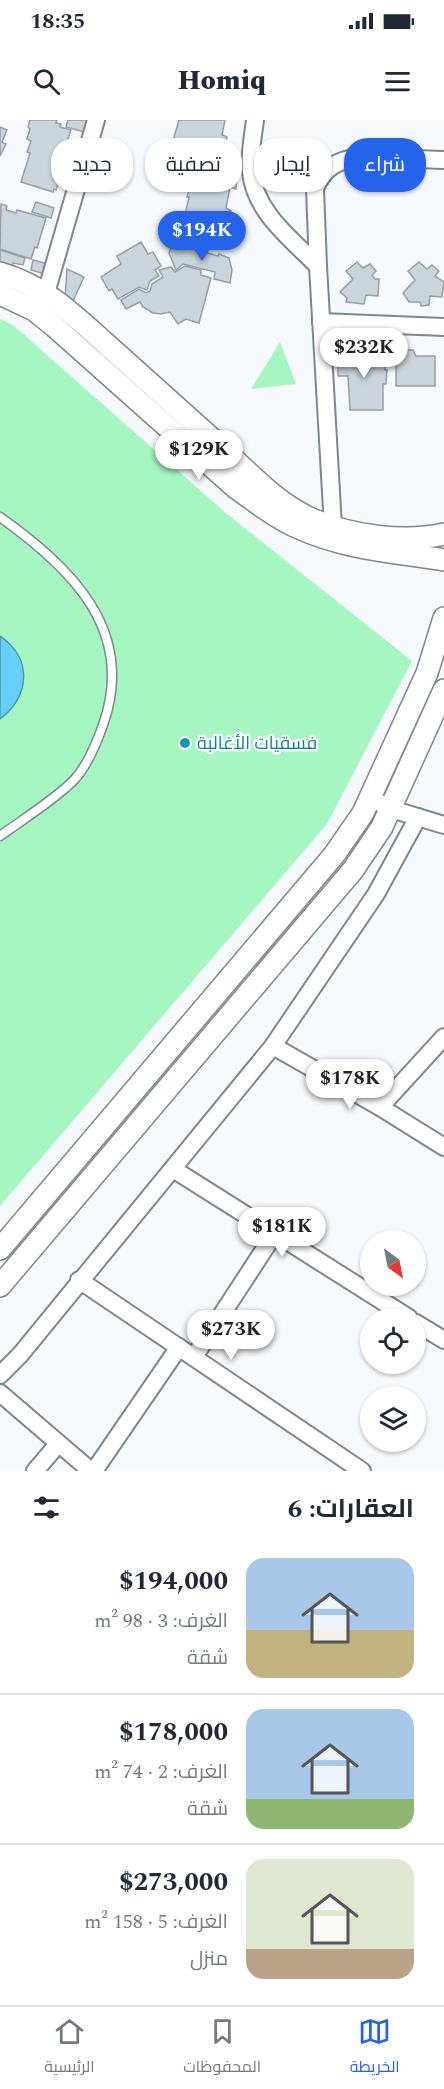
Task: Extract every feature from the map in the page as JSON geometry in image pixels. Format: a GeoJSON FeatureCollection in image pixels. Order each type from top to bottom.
{"type":"FeatureCollection","features":[{"type":"Feature","properties":{"kind":"street"},"geometry":{"type":"LineString","coordinates":[[40,302],[96,120]]}},
{"type":"Feature","properties":{"kind":"street"},"geometry":{"type":"LineString","coordinates":[[255,120],[251,170],[260,202],[269,215],[318,266]]}},
{"type":"Feature","properties":{"kind":"street"},"geometry":{"type":"LineString","coordinates":[[333,527],[315,189],[319,178],[334,164],[347,159],[359,157],[444,160]]}},
{"type":"Feature","properties":{"kind":"street"},"geometry":{"type":"LineString","coordinates":[[0,273],[24,282],[40,302],[236,488],[269,511],[298,528],[333,541],[368,549],[444,560]]}},
{"type":"Feature","properties":{"kind":"street"},"geometry":{"type":"LineString","coordinates":[[0,294],[40,302],[71,312],[273,493],[313,520],[365,534],[408,538],[444,534]]}},
{"type":"Feature","properties":{"kind":"street"},"geometry":{"type":"LineString","coordinates":[[321,322],[444,327]]}},
{"type":"Feature","properties":{"kind":"street"},"geometry":{"type":"LineString","coordinates":[[0,1249],[334,855],[363,813],[370,798],[427,673],[444,618]]}},
{"type":"Feature","properties":{"kind":"street"},"geometry":{"type":"LineString","coordinates":[[0,1286],[353,870],[382,827],[444,690]]}},
{"type":"Feature","properties":{"kind":"street"},"geometry":{"type":"LineString","coordinates":[[370,798],[391,809],[444,825]]}},
{"type":"Feature","properties":{"kind":"street"},"geometry":{"type":"LineString","coordinates":[[0,1375],[20,1354],[273,1046],[376,894],[418,817]]}},
{"type":"Feature","properties":{"kind":"street"},"geometry":{"type":"LineString","coordinates":[[380,1107],[443,1041]]}},
{"type":"Feature","properties":{"kind":"street"},"geometry":{"type":"LineString","coordinates":[[273,1046],[380,1107],[444,1147]]}},
{"type":"Feature","properties":{"kind":"street"},"geometry":{"type":"LineString","coordinates":[[173,1169],[393,1308]]}},
{"type":"Feature","properties":{"kind":"street"},"geometry":{"type":"LineString","coordinates":[[194,1357],[274,1233]]}},
{"type":"Feature","properties":{"kind":"street"},"geometry":{"type":"LineString","coordinates":[[79,1280],[362,1471]]}},
{"type":"Feature","properties":{"kind":"street"},"geometry":{"type":"LineString","coordinates":[[426,1329],[444,1340]]}},
{"type":"Feature","properties":{"kind":"street"},"geometry":{"type":"LineString","coordinates":[[0,1393],[58,1444],[93,1471],[179,1347]]}},
{"type":"Feature","properties":{"kind":"street"},"geometry":{"type":"LineString","coordinates":[[35,1471],[58,1444]]}},
{"type":"Feature","properties":{"kind":"lane"},"geometry":{"type":"LineString","coordinates":[[0,517],[46,551],[86,596],[104,630],[112,669],[108,712],[97,743],[74,780],[0,836]]}},
{"type":"Feature","properties":{"kind":"green space","name":"فسقيات الأغالبة"},"geometry":{"type":"Polygon","coordinates":[[[0,319],[13,325],[227,514],[412,661],[327,824],[0,1206],[0,319]]]}},
{"type":"Feature","properties":{"kind":"green space"},"geometry":{"type":"Polygon","coordinates":[[[280,342],[296,384],[251,389],[280,342]]]}},
{"type":"Feature","properties":{"kind":"water"},"geometry":{"type":"Polygon","coordinates":[[[0,636],[18,655],[24,678],[17,700],[0,719],[0,636]]]}},
{"type":"Feature","properties":{"kind":"building"},"geometry":{"type":"Polygon","coordinates":[[[30,120],[57,120],[56,123],[61,124],[60,127],[71,130],[68,138],[51,138],[51,191],[21,182],[30,153],[27,152],[31,141],[27,139],[30,129],[28,127],[30,120]]]}},
{"type":"Feature","properties":{"kind":"building"},"geometry":{"type":"Polygon","coordinates":[[[68,120],[88,120],[85,132],[66,127],[68,120]]]}},
{"type":"Feature","properties":{"kind":"building"},"geometry":{"type":"Polygon","coordinates":[[[179,120],[225,120],[222,135],[227,138],[174,138],[179,120]]]}},
{"type":"Feature","properties":{"kind":"building"},"geometry":{"type":"Polygon","coordinates":[[[0,127],[7,130],[2,142],[6,144],[0,156],[0,127]]]}},
{"type":"Feature","properties":{"kind":"building"},"geometry":{"type":"Polygon","coordinates":[[[188,192],[229,192],[226,208],[231,211],[227,229],[209,222],[210,217],[198,214],[195,222],[184,219],[189,197],[187,197],[188,192]]]}},
{"type":"Feature","properties":{"kind":"building"},"geometry":{"type":"Polygon","coordinates":[[[36,202],[54,208],[51,218],[32,212],[36,202]]]}},
{"type":"Feature","properties":{"kind":"building"},"geometry":{"type":"Polygon","coordinates":[[[1,204],[7,206],[6,210],[16,213],[17,210],[46,218],[37,248],[35,247],[31,259],[0,249],[1,204]]]}},
{"type":"Feature","properties":{"kind":"building"},"geometry":{"type":"Polygon","coordinates":[[[141,242],[148,254],[153,252],[161,266],[155,270],[159,276],[150,281],[147,290],[139,287],[118,299],[112,289],[109,291],[101,277],[121,264],[117,256],[141,242]]]}},
{"type":"Feature","properties":{"kind":"building"},"geometry":{"type":"Polygon","coordinates":[[[173,243],[229,258],[232,270],[230,283],[214,279],[215,272],[183,264],[176,270],[169,253],[173,243]]]}},
{"type":"Feature","properties":{"kind":"building"},"geometry":{"type":"Polygon","coordinates":[[[0,250],[25,258],[23,265],[13,263],[11,268],[0,265],[0,250]]]}},
{"type":"Feature","properties":{"kind":"building"},"geometry":{"type":"Polygon","coordinates":[[[33,260],[48,264],[45,274],[31,270],[33,260]]]}},
{"type":"Feature","properties":{"kind":"building"},"geometry":{"type":"Polygon","coordinates":[[[357,262],[363,268],[370,264],[376,271],[372,275],[375,279],[379,279],[378,296],[366,295],[364,304],[346,302],[347,298],[340,292],[353,279],[346,271],[357,262]]]}},
{"type":"Feature","properties":{"kind":"building"},"geometry":{"type":"Polygon","coordinates":[[[419,262],[427,269],[432,265],[439,271],[435,276],[444,282],[442,297],[430,296],[429,305],[421,306],[420,302],[409,302],[403,293],[415,280],[408,271],[419,262]]]}},
{"type":"Feature","properties":{"kind":"building"},"geometry":{"type":"Polygon","coordinates":[[[185,266],[201,270],[201,275],[211,278],[199,323],[186,319],[178,324],[170,312],[153,313],[143,307],[140,302],[126,309],[121,300],[139,289],[146,293],[150,291],[152,284],[163,277],[159,270],[171,267],[175,272],[185,266]]]}},
{"type":"Feature","properties":{"kind":"building"},"geometry":{"type":"Polygon","coordinates":[[[67,269],[84,277],[72,303],[65,299],[67,269]]]}},
{"type":"Feature","properties":{"kind":"building"},"geometry":{"type":"Polygon","coordinates":[[[357,349],[357,354],[384,355],[385,370],[387,370],[386,384],[383,384],[383,410],[350,410],[348,376],[338,376],[338,354],[344,355],[343,350],[357,349]]]}},
{"type":"Feature","properties":{"kind":"building"},"geometry":{"type":"Polygon","coordinates":[[[413,350],[416,356],[435,356],[435,386],[396,386],[396,361],[400,353],[413,350]]]}},
{"type":"Feature","properties":{"kind":"place","name":"فسقيات الأغالبة"},"geometry":{"type":"Point","coordinates":[185,743]}}]}
